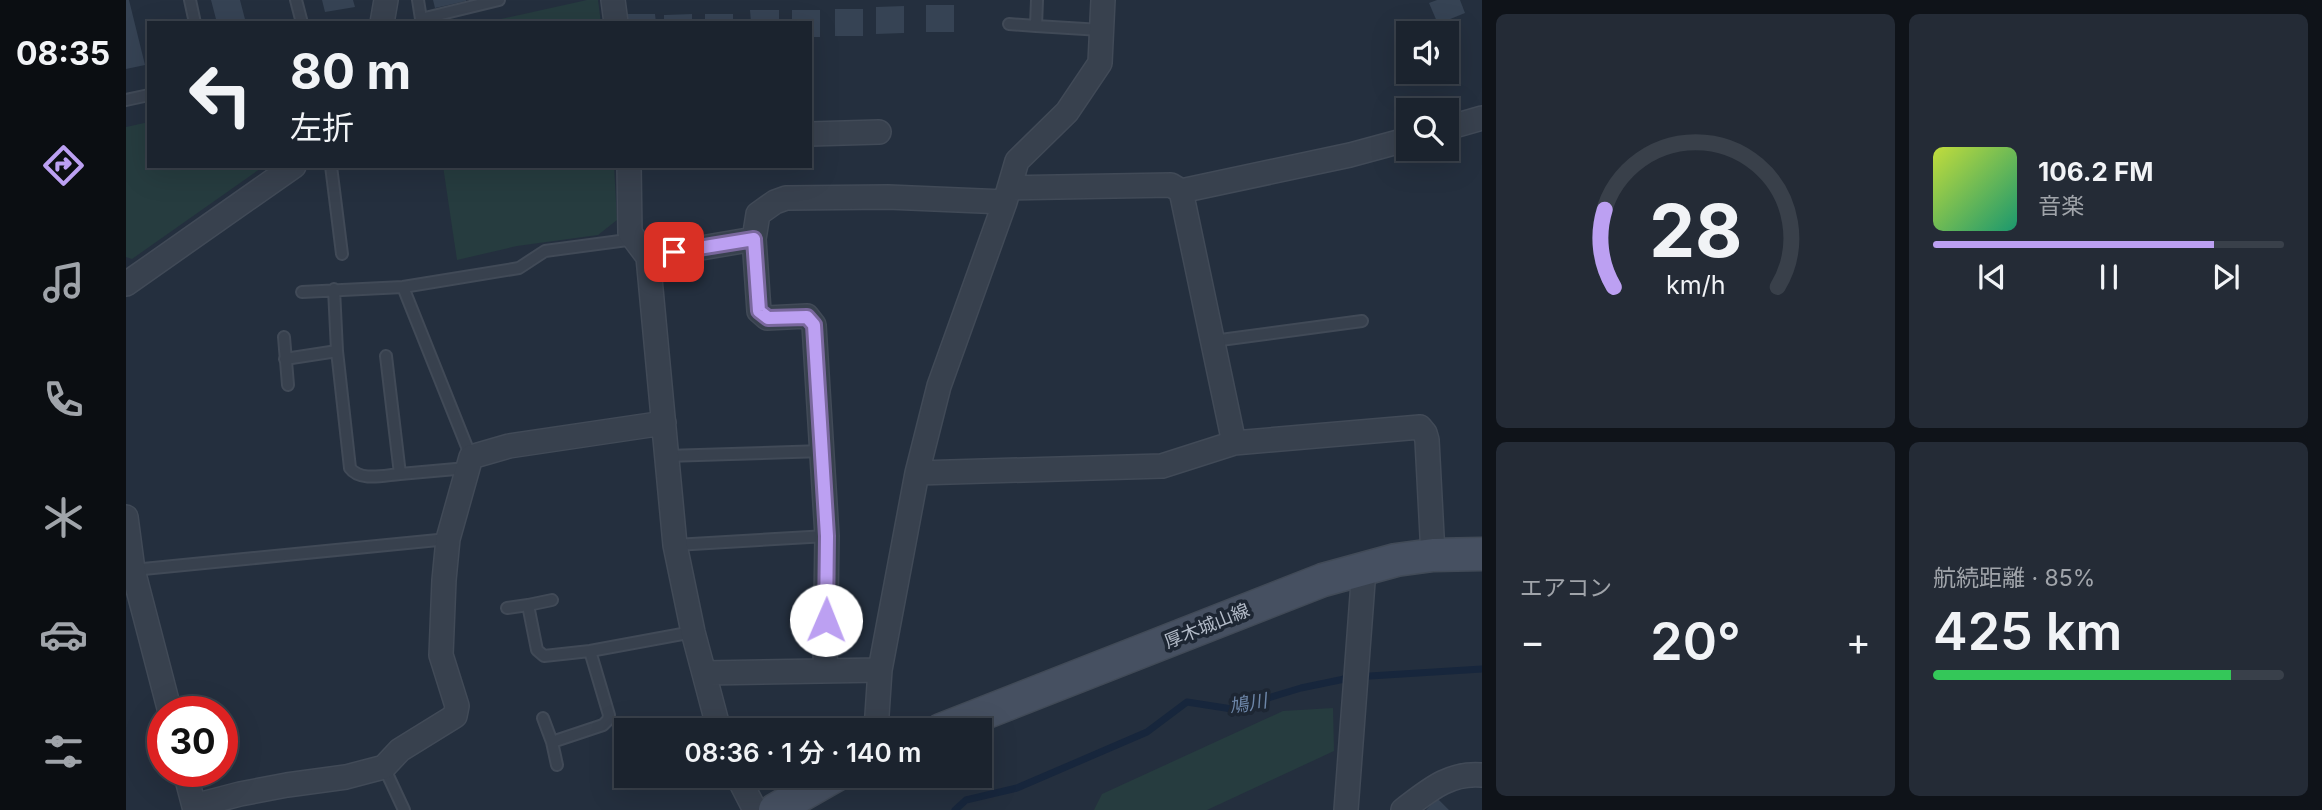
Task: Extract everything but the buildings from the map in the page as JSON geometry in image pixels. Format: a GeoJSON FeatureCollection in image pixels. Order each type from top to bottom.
{"type":"FeatureCollection","features":[{"type":"Feature","properties":{"kind":"main road","name":"厚木城山線"},"geometry":{"type":"LineString","coordinates":[[972,718],[1323,580],[1396,560],[1433,555],[1482,554]]}},
{"type":"Feature","properties":{"kind":"main road"},"geometry":{"type":"LineString","coordinates":[[775,810],[813,788]]}},
{"type":"Feature","properties":{"kind":"street"},"geometry":{"type":"LineString","coordinates":[[382,21],[386,0]]}},
{"type":"Feature","properties":{"kind":"street"},"geometry":{"type":"LineString","coordinates":[[613,0],[615,21]]}},
{"type":"Feature","properties":{"kind":"street"},"geometry":{"type":"LineString","coordinates":[[877,718],[880,670],[917,473],[939,386],[1017,161],[1067,113],[1100,63],[1103,0]]}},
{"type":"Feature","properties":{"kind":"street"},"geometry":{"type":"LineString","coordinates":[[1459,125],[1482,118]]}},
{"type":"Feature","properties":{"kind":"street"},"geometry":{"type":"LineString","coordinates":[[812,134],[879,132]]}},
{"type":"Feature","properties":{"kind":"street"},"geometry":{"type":"LineString","coordinates":[[825,671],[827,536],[814,325],[807,317],[768,318],[759,311],[754,239],[758,214],[786,198],[1007,195],[1171,185],[1181,191],[1396,143]]}},
{"type":"Feature","properties":{"kind":"street"},"geometry":{"type":"LineString","coordinates":[[126,284],[291,168]]}},
{"type":"Feature","properties":{"kind":"street"},"geometry":{"type":"LineString","coordinates":[[629,168],[630,233],[641,248],[664,422],[675,545],[693,632],[716,718]]}},
{"type":"Feature","properties":{"kind":"street"},"geometry":{"type":"LineString","coordinates":[[1181,191],[1234,443]]}},
{"type":"Feature","properties":{"kind":"street"},"geometry":{"type":"LineString","coordinates":[[641,248],[754,239]]}},
{"type":"Feature","properties":{"kind":"street"},"geometry":{"type":"LineString","coordinates":[[189,787],[195,808],[264,789],[346,777],[384,767],[400,750],[455,716],[457,711],[441,656],[444,580],[448,539],[469,462],[509,446],[664,422]]}},
{"type":"Feature","properties":{"kind":"street"},"geometry":{"type":"LineString","coordinates":[[917,473],[1162,466],[1234,443],[1420,428],[1427,440],[1433,555]]}},
{"type":"Feature","properties":{"kind":"street"},"geometry":{"type":"LineString","coordinates":[[126,517],[133,570],[166,696]]}},
{"type":"Feature","properties":{"kind":"street"},"geometry":{"type":"LineString","coordinates":[[1346,810],[1364,569]]}},
{"type":"Feature","properties":{"kind":"street"},"geometry":{"type":"LineString","coordinates":[[706,673],[880,670]]}},
{"type":"Feature","properties":{"kind":"street"},"geometry":{"type":"LineString","coordinates":[[1404,810],[1437,784],[1454,777],[1482,775]]}},
{"type":"Feature","properties":{"kind":"street"},"geometry":{"type":"LineString","coordinates":[[744,788],[755,810]]}},
{"type":"Feature","properties":{"kind":"lane"},"geometry":{"type":"LineString","coordinates":[[190,0],[195,21]]}},
{"type":"Feature","properties":{"kind":"lane"},"geometry":{"type":"LineString","coordinates":[[296,0],[301,21]]}},
{"type":"Feature","properties":{"kind":"lane"},"geometry":{"type":"LineString","coordinates":[[418,0],[421,19],[499,0]]}},
{"type":"Feature","properties":{"kind":"lane"},"geometry":{"type":"LineString","coordinates":[[1036,26],[1037,0]]}},
{"type":"Feature","properties":{"kind":"lane"},"geometry":{"type":"LineString","coordinates":[[1009,24],[1101,30]]}},
{"type":"Feature","properties":{"kind":"lane"},"geometry":{"type":"LineString","coordinates":[[126,100],[147,95]]}},
{"type":"Feature","properties":{"kind":"lane"},"geometry":{"type":"LineString","coordinates":[[331,168],[342,254]]}},
{"type":"Feature","properties":{"kind":"lane"},"geometry":{"type":"LineString","coordinates":[[302,292],[403,287],[519,268],[545,251],[641,248]]}},
{"type":"Feature","properties":{"kind":"lane"},"geometry":{"type":"LineString","coordinates":[[334,289],[337,351],[350,468],[361,476],[400,474],[469,462],[403,287]]}},
{"type":"Feature","properties":{"kind":"lane"},"geometry":{"type":"LineString","coordinates":[[1212,341],[1363,321]]}},
{"type":"Feature","properties":{"kind":"lane"},"geometry":{"type":"LineString","coordinates":[[284,337],[288,385]]}},
{"type":"Feature","properties":{"kind":"lane"},"geometry":{"type":"LineString","coordinates":[[285,359],[337,351]]}},
{"type":"Feature","properties":{"kind":"lane"},"geometry":{"type":"LineString","coordinates":[[386,356],[400,474]]}},
{"type":"Feature","properties":{"kind":"lane"},"geometry":{"type":"LineString","coordinates":[[666,456],[823,451]]}},
{"type":"Feature","properties":{"kind":"lane"},"geometry":{"type":"LineString","coordinates":[[675,545],[827,536]]}},
{"type":"Feature","properties":{"kind":"lane"},"geometry":{"type":"LineString","coordinates":[[133,570],[448,539]]}},
{"type":"Feature","properties":{"kind":"lane"},"geometry":{"type":"LineString","coordinates":[[507,608],[552,600]]}},
{"type":"Feature","properties":{"kind":"lane"},"geometry":{"type":"LineString","coordinates":[[528,604],[537,650],[544,656],[590,651],[693,632]]}},
{"type":"Feature","properties":{"kind":"lane"},"geometry":{"type":"LineString","coordinates":[[552,742],[603,725],[608,720],[609,715],[590,651]]}},
{"type":"Feature","properties":{"kind":"lane"},"geometry":{"type":"LineString","coordinates":[[543,718],[557,765]]}},
{"type":"Feature","properties":{"kind":"lane"},"geometry":{"type":"LineString","coordinates":[[384,767],[404,810]]}},
{"type":"Feature","properties":{"kind":"green space"},"geometry":{"type":"Polygon","coordinates":[[[587,0],[598,0],[601,21],[492,21],[587,0]]]}},
{"type":"Feature","properties":{"kind":"green space"},"geometry":{"type":"Polygon","coordinates":[[[147,122],[147,168],[261,168],[132,259],[126,257],[126,127],[147,122]]]}},
{"type":"Feature","properties":{"kind":"green space"},"geometry":{"type":"Polygon","coordinates":[[[443,168],[614,168],[617,220],[598,235],[517,246],[457,260],[443,168]]]}},
{"type":"Feature","properties":{"kind":"green space"},"geometry":{"type":"Polygon","coordinates":[[[1333,708],[1334,751],[1207,810],[1094,810],[1102,794],[1283,711],[1333,708]]]}},
{"type":"Feature","properties":{"kind":"waterway","name":"鳩川"},"geometry":{"type":"LineString","coordinates":[[955,810],[966,800],[1017,788],[1147,732],[1187,702],[1232,709],[1301,688],[1354,677],[1482,669]]}},
{"type":"Feature","properties":{"kind":"route"},"geometry":{"type":"LineString","coordinates":[[674,252],[754,239],[759,311],[768,318],[812,319],[827,536],[826,620]]}}]}
